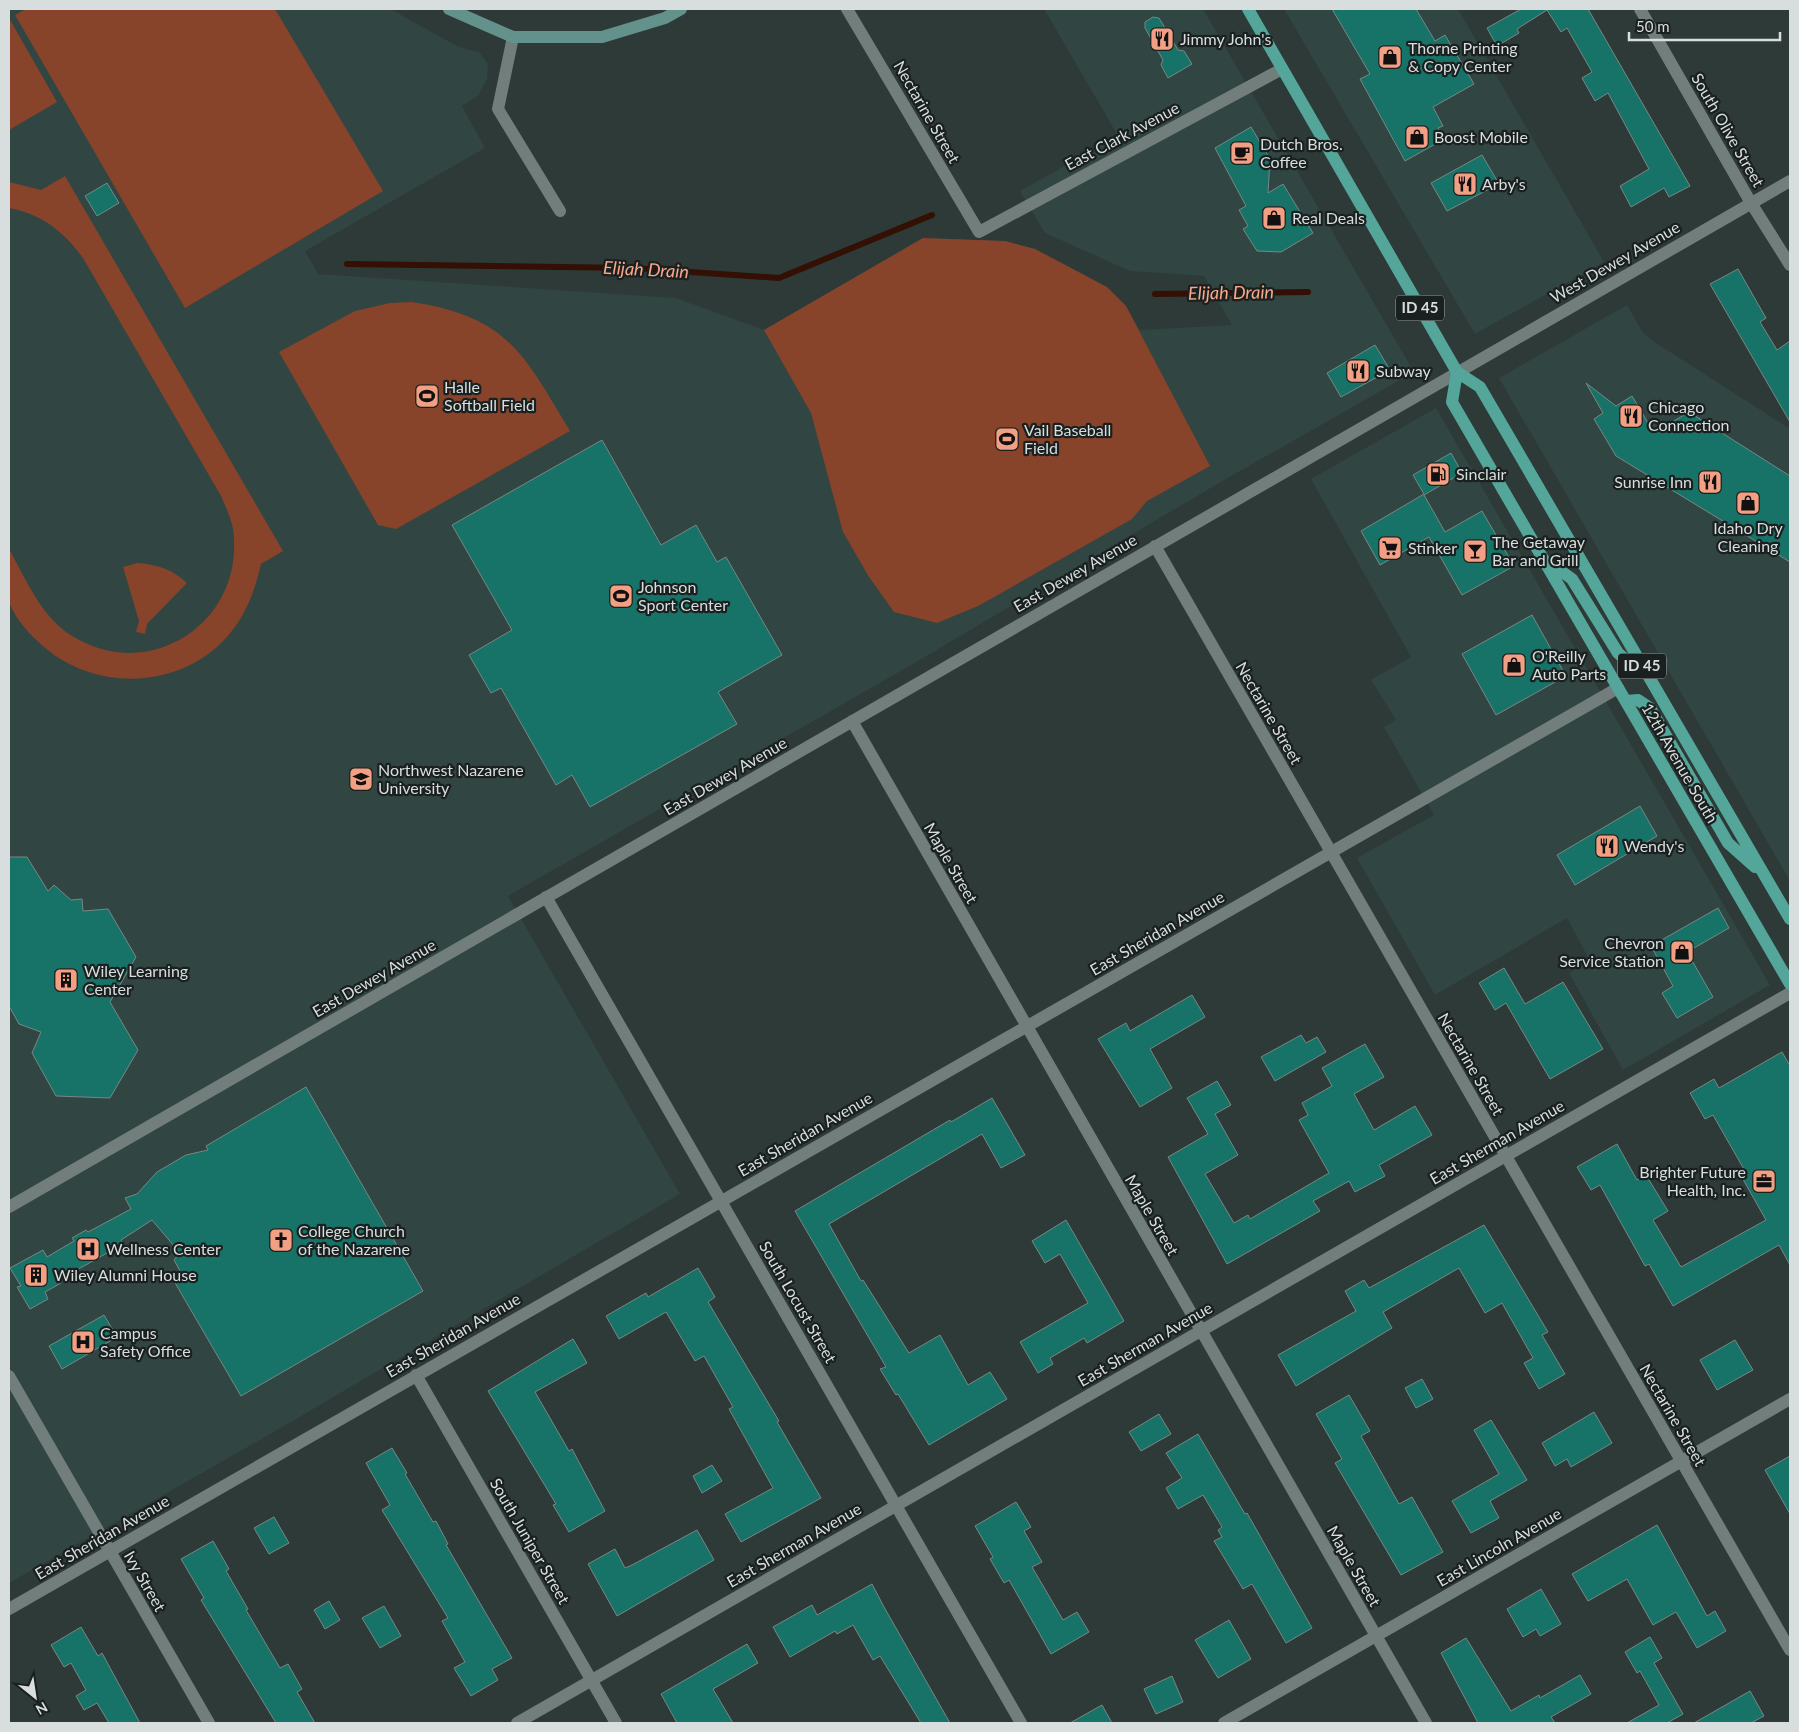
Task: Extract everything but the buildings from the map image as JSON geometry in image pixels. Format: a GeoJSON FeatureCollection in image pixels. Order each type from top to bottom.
{"type":"FeatureCollection","features":[{"type":"Feature","properties":{"kind":"main road"},"geometry":{"type":"LineString","coordinates":[[448,9],[513,38],[602,37],[665,18],[681,9]]}},
{"type":"Feature","properties":{"kind":"main road","name":"12th Avenue South"},"geometry":{"type":"LineString","coordinates":[[1248,9],[1457,372],[1480,387],[1790,919]]}},
{"type":"Feature","properties":{"kind":"main road","name":"12th Avenue South"},"geometry":{"type":"LineString","coordinates":[[1457,372],[1452,402],[1790,984]]}},
{"type":"Feature","properties":{"kind":"main road"},"geometry":{"type":"LineString","coordinates":[[1551,571],[1561,571],[1572,579],[1618,653],[1632,666],[1643,668]]}},
{"type":"Feature","properties":{"kind":"main road"},"geometry":{"type":"LineString","coordinates":[[1626,701],[1638,700],[1650,708],[1728,843],[1764,875]]}},
{"type":"Feature","properties":{"kind":"street","name":"Nectarine Street"},"geometry":{"type":"LineString","coordinates":[[847,9],[978,232]]}},
{"type":"Feature","properties":{"kind":"street","name":"South Olive Street"},"geometry":{"type":"LineString","coordinates":[[1640,9],[1751,203],[1790,265]]}},
{"type":"Feature","properties":{"kind":"street"},"geometry":{"type":"LineString","coordinates":[[513,38],[498,109],[560,211]]}},
{"type":"Feature","properties":{"kind":"street","name":"East Clark Avenue"},"geometry":{"type":"LineString","coordinates":[[978,232],[1282,69]]}},
{"type":"Feature","properties":{"kind":"street","name":"West Dewey Avenue"},"geometry":{"type":"LineString","coordinates":[[1457,372],[1790,181]]}},
{"type":"Feature","properties":{"kind":"street","name":"East Dewey Avenue"},"geometry":{"type":"LineString","coordinates":[[9,1208],[1457,372]]}},
{"type":"Feature","properties":{"kind":"street","name":"Nectarine Street"},"geometry":{"type":"LineString","coordinates":[[1155,546],[1790,1650]]}},
{"type":"Feature","properties":{"kind":"street","name":"East Sheridan Avenue"},"geometry":{"type":"LineString","coordinates":[[9,1609],[1618,688]]}},
{"type":"Feature","properties":{"kind":"street","name":"Maple Street"},"geometry":{"type":"LineString","coordinates":[[852,721],[1426,1723]]}},
{"type":"Feature","properties":{"kind":"street","name":"South Locust Street"},"geometry":{"type":"LineString","coordinates":[[546,897],[1021,1723]]}},
{"type":"Feature","properties":{"kind":"street","name":"East Sherman Avenue"},"geometry":{"type":"LineString","coordinates":[[517,1723],[1790,993]]}},
{"type":"Feature","properties":{"kind":"street","name":"South Juniper Street"},"geometry":{"type":"LineString","coordinates":[[416,1375],[616,1723]]}},
{"type":"Feature","properties":{"kind":"street","name":"Ivy Street"},"geometry":{"type":"LineString","coordinates":[[9,1376],[209,1723]]}},
{"type":"Feature","properties":{"kind":"street","name":"East Lincoln Avenue"},"geometry":{"type":"LineString","coordinates":[[1224,1723],[1790,1400]]}},
{"type":"Feature","properties":{"kind":"shaded area","name":"Northwest Nazarene University"},"geometry":{"type":"Polygon","coordinates":[[[9,9],[390,9],[459,47],[479,52],[488,64],[487,79],[478,96],[462,106],[485,148],[305,251],[318,274],[676,298],[764,330],[923,238],[1005,241],[1035,249],[1107,287],[1126,306],[1140,330],[1232,325],[1204,276],[1130,271],[1045,233],[1020,191],[1118,136],[1044,9],[1203,9],[1414,372],[1219,483],[918,661],[508,896],[680,1194],[260,1440],[9,1583],[9,9]]]}},
{"type":"Feature","properties":{"kind":"shaded area"},"geometry":{"type":"Polygon","coordinates":[[[26,9],[275,9],[383,191],[185,308],[15,15],[26,9]]]}},
{"type":"Feature","properties":{"kind":"shaded area"},"geometry":{"type":"Polygon","coordinates":[[[1284,9],[1458,9],[1604,262],[1475,334],[1284,9]]]}},
{"type":"Feature","properties":{"kind":"shaded area"},"geometry":{"type":"Polygon","coordinates":[[[9,18],[57,102],[9,130],[9,18]]]}},
{"type":"Feature","properties":{"kind":"shaded area"},"geometry":{"type":"Polygon","coordinates":[[[65,176],[283,551],[261,564],[246,610],[219,645],[197,661],[172,672],[146,678],[119,678],[92,673],[67,663],[44,647],[19,621],[8,597],[9,549],[44,609],[63,629],[74,637],[102,649],[131,653],[158,649],[184,638],[205,620],[222,597],[232,570],[234,533],[230,517],[221,496],[83,258],[68,240],[51,225],[32,215],[9,208],[9,182],[41,190],[65,176]]]}},
{"type":"Feature","properties":{"kind":"shaded area","name":"Vail Baseball Field"},"geometry":{"type":"Polygon","coordinates":[[[923,238],[1005,241],[1035,249],[1107,287],[1126,306],[1210,466],[1147,501],[1132,519],[978,606],[937,623],[894,612],[869,577],[843,532],[811,413],[764,330],[923,238]]]}},
{"type":"Feature","properties":{"kind":"shaded area","name":"Halle Softball Field"},"geometry":{"type":"Polygon","coordinates":[[[412,302],[444,309],[471,318],[492,329],[525,360],[570,431],[396,529],[378,525],[279,352],[355,311],[390,303],[412,302]]]}},
{"type":"Feature","properties":{"kind":"shaded area"},"geometry":{"type":"Polygon","coordinates":[[[1627,305],[1643,333],[1653,341],[1790,429],[1790,881],[1499,378],[1627,305]]]}},
{"type":"Feature","properties":{"kind":"shaded area"},"geometry":{"type":"Polygon","coordinates":[[[1436,408],[1770,985],[1623,1070],[1569,973],[1590,961],[1567,918],[1435,995],[1357,858],[1434,815],[1384,727],[1396,720],[1371,680],[1411,657],[1311,479],[1436,408]]]}},
{"type":"Feature","properties":{"kind":"shaded area"},"geometry":{"type":"Polygon","coordinates":[[[138,563],[164,568],[176,574],[187,583],[147,624],[145,634],[136,632],[139,621],[123,567],[138,563]]]}},
{"type":"Feature","properties":{"kind":"waterway","name":"Elijah Drain"},"geometry":{"type":"LineString","coordinates":[[347,264],[631,268],[779,278],[932,215]]}},
{"type":"Feature","properties":{"kind":"waterway","name":"Elijah Drain"},"geometry":{"type":"LineString","coordinates":[[1155,294],[1308,292]]}},
{"type":"Feature","properties":{"kind":"place","name":"Jimmy John's"},"geometry":{"type":"Point","coordinates":[1162,39]}},
{"type":"Feature","properties":{"kind":"place","name":"Thorne Printing & Copy Center"},"geometry":{"type":"Point","coordinates":[1390,57]}},
{"type":"Feature","properties":{"kind":"place","name":"Boost Mobile"},"geometry":{"type":"Point","coordinates":[1417,137]}},
{"type":"Feature","properties":{"kind":"place","name":"Dutch Bros. Coffee"},"geometry":{"type":"Point","coordinates":[1242,153]}},
{"type":"Feature","properties":{"kind":"place","name":"Arby's"},"geometry":{"type":"Point","coordinates":[1465,184]}},
{"type":"Feature","properties":{"kind":"place","name":"Real Deals"},"geometry":{"type":"Point","coordinates":[1274,218]}},
{"type":"Feature","properties":{"kind":"place","name":"Subway"},"geometry":{"type":"Point","coordinates":[1358,371]}},
{"type":"Feature","properties":{"kind":"place","name":"Halle Softball Field"},"geometry":{"type":"Point","coordinates":[427,396]}},
{"type":"Feature","properties":{"kind":"place","name":"Chicago Connection"},"geometry":{"type":"Point","coordinates":[1631,416]}},
{"type":"Feature","properties":{"kind":"place","name":"Vail Baseball Field"},"geometry":{"type":"Point","coordinates":[1007,439]}},
{"type":"Feature","properties":{"kind":"place","name":"Sinclair"},"geometry":{"type":"Point","coordinates":[1438,474]}},
{"type":"Feature","properties":{"kind":"place","name":"Sunrise Inn"},"geometry":{"type":"Point","coordinates":[1710,482]}},
{"type":"Feature","properties":{"kind":"place","name":"Idaho Dry Cleaning"},"geometry":{"type":"Point","coordinates":[1748,503]}},
{"type":"Feature","properties":{"kind":"place","name":"Stinker"},"geometry":{"type":"Point","coordinates":[1390,548]}},
{"type":"Feature","properties":{"kind":"place","name":"The Getaway Bar and Grill"},"geometry":{"type":"Point","coordinates":[1475,551]}},
{"type":"Feature","properties":{"kind":"place","name":"Johnson Sport Center"},"geometry":{"type":"Point","coordinates":[621,596]}},
{"type":"Feature","properties":{"kind":"place","name":"O'Reilly Auto Parts"},"geometry":{"type":"Point","coordinates":[1514,665]}},
{"type":"Feature","properties":{"kind":"place","name":"Northwest Nazarene University"},"geometry":{"type":"Point","coordinates":[361,779]}},
{"type":"Feature","properties":{"kind":"place","name":"Wendy's"},"geometry":{"type":"Point","coordinates":[1607,846]}},
{"type":"Feature","properties":{"kind":"place","name":"Chevron Service Station"},"geometry":{"type":"Point","coordinates":[1682,952]}},
{"type":"Feature","properties":{"kind":"place","name":"Wiley Learning Center"},"geometry":{"type":"Point","coordinates":[66,980]}},
{"type":"Feature","properties":{"kind":"place","name":"Brighter Future Health, Inc."},"geometry":{"type":"Point","coordinates":[1764,1181]}},
{"type":"Feature","properties":{"kind":"place","name":"College Church of the Nazarene"},"geometry":{"type":"Point","coordinates":[281,1240]}},
{"type":"Feature","properties":{"kind":"place","name":"Wellness Center"},"geometry":{"type":"Point","coordinates":[88,1249]}},
{"type":"Feature","properties":{"kind":"place","name":"Wiley Alumni House"},"geometry":{"type":"Point","coordinates":[36,1275]}},
{"type":"Feature","properties":{"kind":"place","name":"Campus Safety Office"},"geometry":{"type":"Point","coordinates":[83,1342]}}]}
